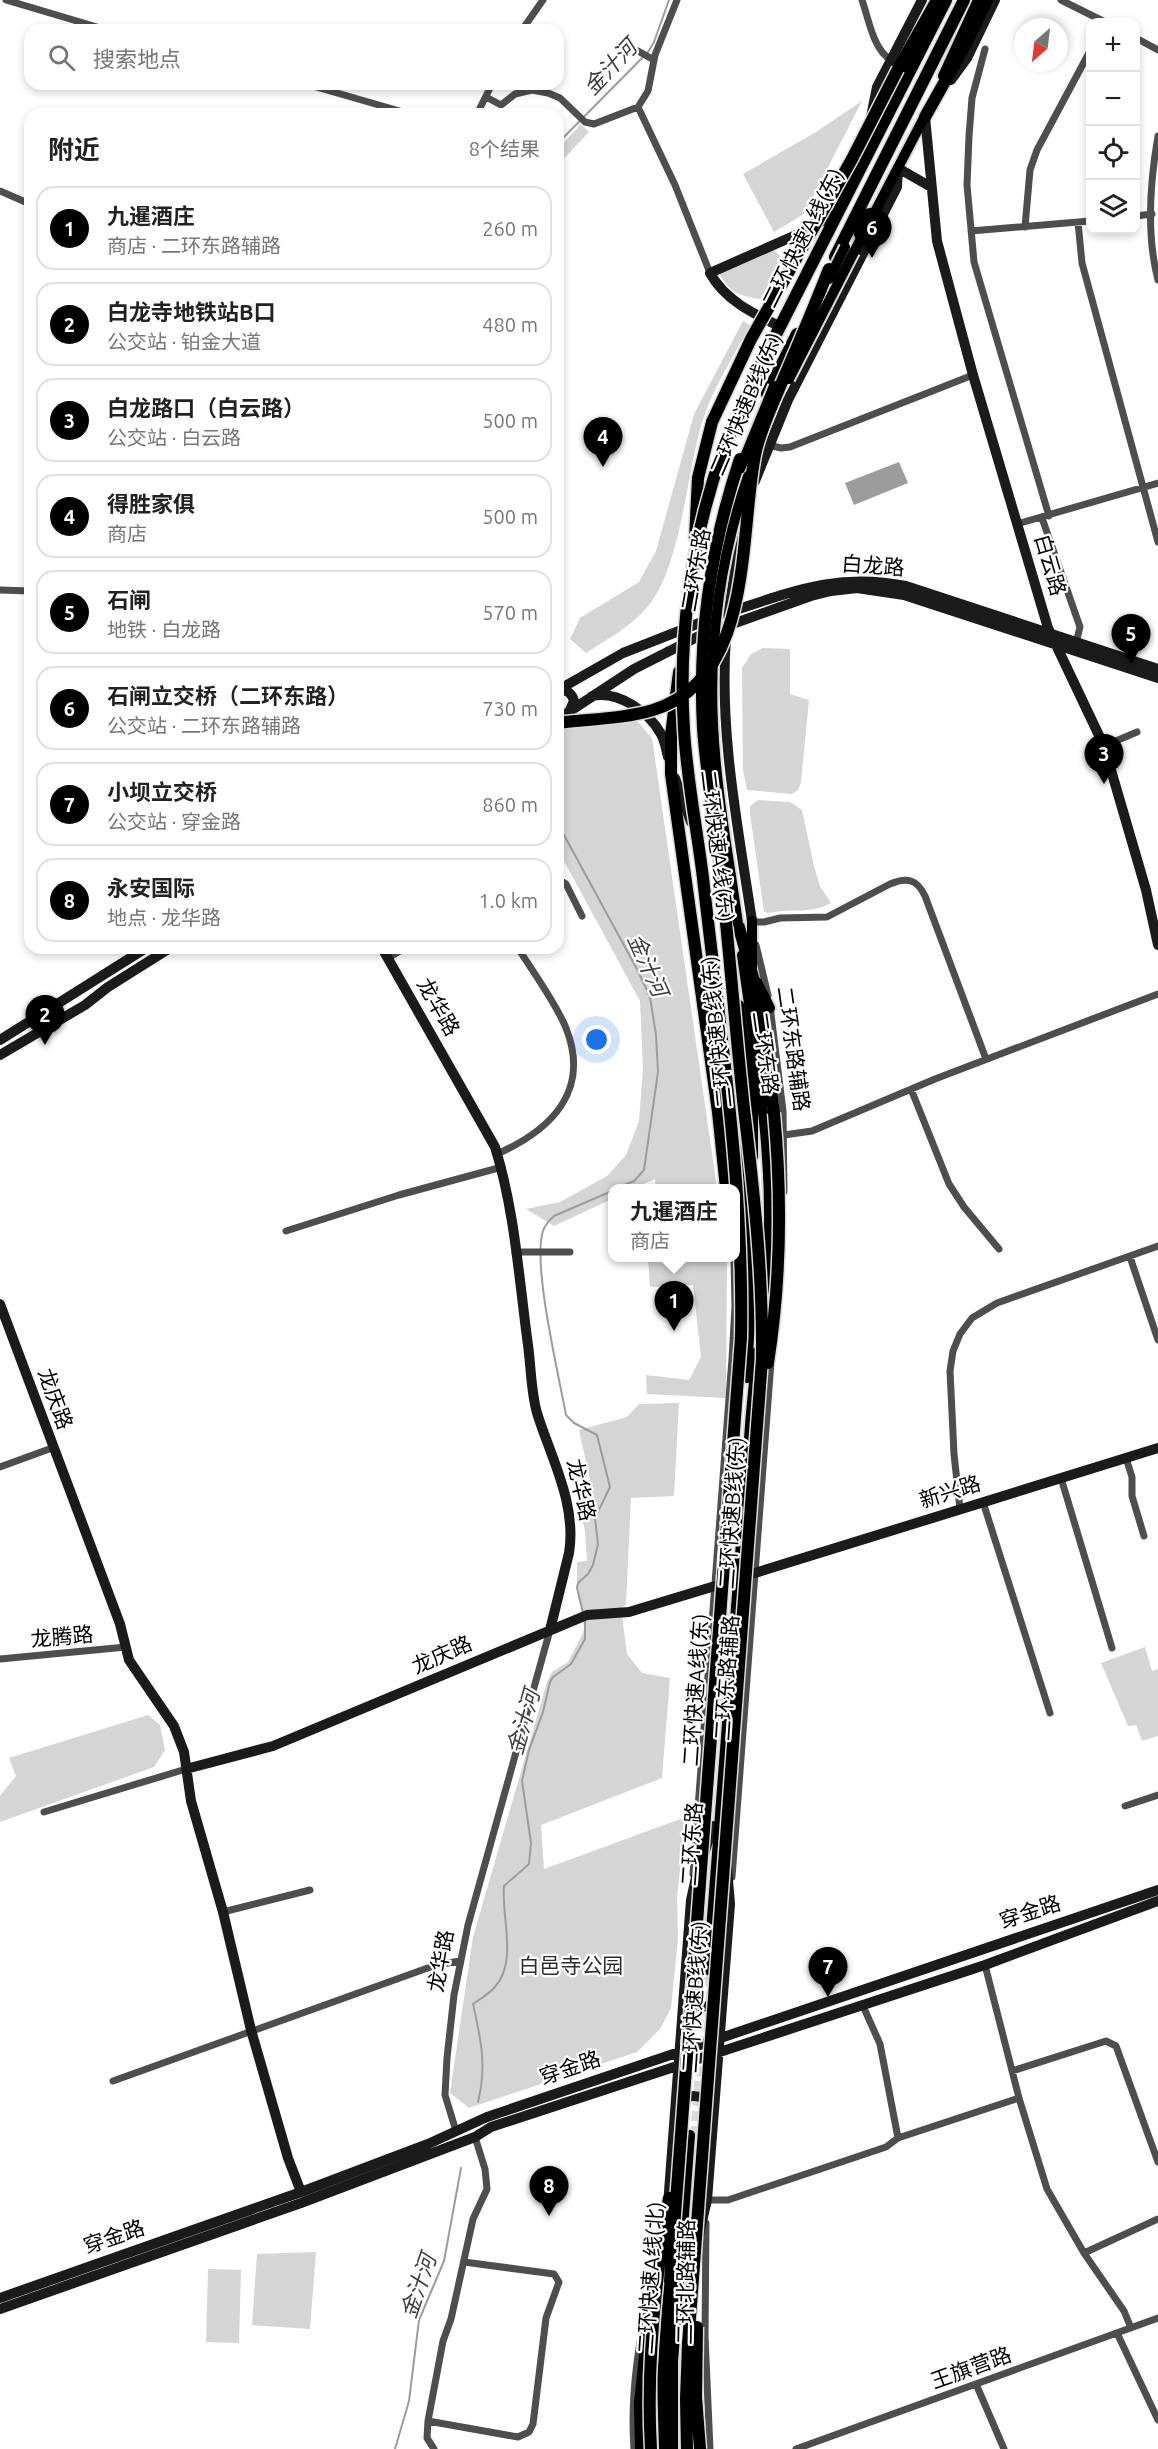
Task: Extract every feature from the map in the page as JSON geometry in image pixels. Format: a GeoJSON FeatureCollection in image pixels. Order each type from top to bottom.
{"type":"FeatureCollection","features":[{"type":"Feature","properties":{"kind":"highway"},"geometry":{"type":"LineString","coordinates":[[694,558],[698,478],[712,422],[751,339],[836,188],[937,0]]}},
{"type":"Feature","properties":{"kind":"highway","name":"二环快速A线(东)"},"geometry":{"type":"LineString","coordinates":[[736,1184],[684,730],[684,657],[692,575],[709,493],[737,416],[945,0]]}},
{"type":"Feature","properties":{"kind":"highway","name":"二环快速B线(东)"},"geometry":{"type":"LineString","coordinates":[[703,2202],[759,1413],[762,1321],[758,1230],[720,861],[704,745],[703,651],[715,553],[733,479],[761,407],[965,0]]}},
{"type":"Feature","properties":{"kind":"highway"},"geometry":{"type":"LineString","coordinates":[[925,117],[967,42],[987,0]]}},
{"type":"Feature","properties":{"kind":"highway"},"geometry":{"type":"LineString","coordinates":[[564,720],[653,710],[689,692],[714,664],[731,618],[747,536],[755,454],[765,422],[829,269]]}},
{"type":"Feature","properties":{"kind":"highway"},"geometry":{"type":"LineString","coordinates":[[684,643],[673,712],[670,762],[725,1184]]}},
{"type":"Feature","properties":{"kind":"highway"},"geometry":{"type":"LineString","coordinates":[[733,924],[752,973],[760,1009],[774,1113],[779,1185],[778,1268],[771,1346],[759,1413]]}},
{"type":"Feature","properties":{"kind":"highway","name":"二环快速A线(东)"},"geometry":{"type":"LineString","coordinates":[[679,2111],[739,1375],[740,1259]]}},
{"type":"Feature","properties":{"kind":"highway"},"geometry":{"type":"LineString","coordinates":[[733,1262],[739,1326],[739,1375]]}},
{"type":"Feature","properties":{"kind":"highway"},"geometry":{"type":"LineString","coordinates":[[641,2449],[642,2376],[679,2111]]}},
{"type":"Feature","properties":{"kind":"highway","name":"二环快速A线(北)"},"geometry":{"type":"LineString","coordinates":[[665,2449],[664,2362],[679,2111]]}},
{"type":"Feature","properties":{"kind":"highway"},"geometry":{"type":"LineString","coordinates":[[687,2449],[686,2381],[703,2202]]}},
{"type":"Feature","properties":{"kind":"highway"},"geometry":{"type":"LineString","coordinates":[[700,2449],[696,2386],[703,2202]]}},
{"type":"Feature","properties":{"kind":"highway"},"geometry":{"type":"LineString","coordinates":[[651,2449],[651,2371],[657,2280]]}},
{"type":"Feature","properties":{"kind":"main road"},"geometry":{"type":"LineString","coordinates":[[885,181],[965,0]]}},
{"type":"Feature","properties":{"kind":"main road"},"geometry":{"type":"LineString","coordinates":[[885,181],[898,168],[925,117],[978,0]]}},
{"type":"Feature","properties":{"kind":"main road","name":"二环东路"},"geometry":{"type":"LineString","coordinates":[[705,1970],[748,1370],[749,1212],[754,1116],[716,768],[713,723],[713,655],[725,565],[741,501],[761,442],[850,249],[885,181]]}},
{"type":"Feature","properties":{"kind":"main road"},"geometry":{"type":"LineString","coordinates":[[750,1009],[752,921]]}},
{"type":"Feature","properties":{"kind":"main road","name":"二环东路"},"geometry":{"type":"LineString","coordinates":[[716,1826],[751,1403],[767,1277],[770,1228],[767,1134],[750,1009],[733,924]]}},
{"type":"Feature","properties":{"kind":"main road"},"geometry":{"type":"LineString","coordinates":[[752,973],[770,1008]]}},
{"type":"Feature","properties":{"kind":"main road"},"geometry":{"type":"LineString","coordinates":[[738,1134],[749,1212]]}},
{"type":"Feature","properties":{"kind":"main road"},"geometry":{"type":"LineString","coordinates":[[673,2449],[672,2372],[693,2136]]}},
{"type":"Feature","properties":{"kind":"main road"},"geometry":{"type":"LineString","coordinates":[[679,2449],[678,2372],[682,2276]]}},
{"type":"Feature","properties":{"kind":"street"},"geometry":{"type":"LineString","coordinates":[[6,0],[87,24]]}},
{"type":"Feature","properties":{"kind":"street"},"geometry":{"type":"LineString","coordinates":[[526,24],[543,0]]}},
{"type":"Feature","properties":{"kind":"street"},"geometry":{"type":"LineString","coordinates":[[486,97],[501,105],[515,94],[532,90],[548,93],[560,98],[585,122],[603,122],[613,115],[638,107],[648,91],[654,60],[677,0]]}},
{"type":"Feature","properties":{"kind":"street"},"geometry":{"type":"LineString","coordinates":[[862,0],[877,45],[883,56],[891,60]]}},
{"type":"Feature","properties":{"kind":"street"},"geometry":{"type":"LineString","coordinates":[[860,168],[877,87],[922,0]]}},
{"type":"Feature","properties":{"kind":"street"},"geometry":{"type":"LineString","coordinates":[[734,1184],[738,1134],[684,724],[684,643],[694,558],[704,508],[724,443],[747,391],[945,0]]}},
{"type":"Feature","properties":{"kind":"street"},"geometry":{"type":"LineString","coordinates":[[925,117],[967,58],[995,0]]}},
{"type":"Feature","properties":{"kind":"street"},"geometry":{"type":"LineString","coordinates":[[1061,0],[1097,18]]}},
{"type":"Feature","properties":{"kind":"street"},"geometry":{"type":"LineString","coordinates":[[1140,40],[1158,50]]}},
{"type":"Feature","properties":{"kind":"street"},"geometry":{"type":"LineString","coordinates":[[985,49],[971,108],[968,185],[974,262],[1045,517],[1080,627],[1076,643]]}},
{"type":"Feature","properties":{"kind":"street"},"geometry":{"type":"LineString","coordinates":[[638,51],[654,60]]}},
{"type":"Feature","properties":{"kind":"street"},"geometry":{"type":"LineString","coordinates":[[1025,227],[1030,170],[1037,150],[1086,58]]}},
{"type":"Feature","properties":{"kind":"street"},"geometry":{"type":"LineString","coordinates":[[327,90],[389,108]]}},
{"type":"Feature","properties":{"kind":"street"},"geometry":{"type":"LineString","coordinates":[[480,108],[489,90]]}},
{"type":"Feature","properties":{"kind":"street"},"geometry":{"type":"LineString","coordinates":[[638,107],[675,185],[710,273],[718,286],[726,295],[749,311],[779,327]]}},
{"type":"Feature","properties":{"kind":"street","name":"白云路"},"geometry":{"type":"LineString","coordinates":[[925,117],[938,241],[974,375],[1053,639],[1104,746],[1146,890],[1158,945]]}},
{"type":"Feature","properties":{"kind":"street"},"geometry":{"type":"LineString","coordinates":[[1158,136],[1151,176],[1153,262],[1158,280]]}},
{"type":"Feature","properties":{"kind":"street"},"geometry":{"type":"LineString","coordinates":[[898,168],[932,187]]}},
{"type":"Feature","properties":{"kind":"street","name":"二环东路辅路"},"geometry":{"type":"LineString","coordinates":[[710,2114],[720,2037],[784,1188],[784,1135],[770,1008],[752,921],[726,736],[724,680],[728,613],[739,541],[750,495],[768,445],[796,384],[897,187],[898,168]]}},
{"type":"Feature","properties":{"kind":"street"},"geometry":{"type":"LineString","coordinates":[[0,191],[24,201]]}},
{"type":"Feature","properties":{"kind":"street"},"geometry":{"type":"LineString","coordinates":[[710,273],[795,235],[837,213]]}},
{"type":"Feature","properties":{"kind":"street"},"geometry":{"type":"LineString","coordinates":[[1140,216],[1152,214]]}},
{"type":"Feature","properties":{"kind":"street"},"geometry":{"type":"LineString","coordinates":[[971,231],[1086,221]]}},
{"type":"Feature","properties":{"kind":"street"},"geometry":{"type":"LineString","coordinates":[[1078,222],[1082,263],[1158,542]]}},
{"type":"Feature","properties":{"kind":"street"},"geometry":{"type":"LineString","coordinates":[[768,445],[781,448],[790,447],[974,375]]}},
{"type":"Feature","properties":{"kind":"street"},"geometry":{"type":"LineString","coordinates":[[1017,524],[1158,483]]}},
{"type":"Feature","properties":{"kind":"street","name":"白龙路"},"geometry":{"type":"LineString","coordinates":[[564,687],[617,656],[686,628],[830,582],[857,580],[906,586],[1158,678]]}},
{"type":"Feature","properties":{"kind":"street","name":"白龙路"},"geometry":{"type":"LineString","coordinates":[[564,716],[589,697],[646,662],[684,643],[727,625],[811,596],[857,588],[904,595],[1053,639],[1076,643],[1158,669]]}},
{"type":"Feature","properties":{"kind":"street"},"geometry":{"type":"LineString","coordinates":[[0,590],[24,591]]}},
{"type":"Feature","properties":{"kind":"street"},"geometry":{"type":"LineString","coordinates":[[564,690],[571,695],[574,701],[570,711]]}},
{"type":"Feature","properties":{"kind":"street"},"geometry":{"type":"LineString","coordinates":[[589,697],[600,694],[613,696],[625,702],[644,714],[661,734],[700,848]]}},
{"type":"Feature","properties":{"kind":"street"},"geometry":{"type":"LineString","coordinates":[[1104,746],[1137,732]]}},
{"type":"Feature","properties":{"kind":"street"},"geometry":{"type":"LineString","coordinates":[[752,921],[827,917],[891,884],[901,880],[911,880],[920,886],[925,896],[986,1059]]}},
{"type":"Feature","properties":{"kind":"street"},"geometry":{"type":"LineString","coordinates":[[564,883],[582,916]]}},
{"type":"Feature","properties":{"kind":"street"},"geometry":{"type":"LineString","coordinates":[[0,1041],[137,954]]}},
{"type":"Feature","properties":{"kind":"street"},"geometry":{"type":"LineString","coordinates":[[0,1055],[85,1005],[120,979],[160,954]]}},
{"type":"Feature","properties":{"kind":"street","name":"龙华路"},"geometry":{"type":"LineString","coordinates":[[386,954],[497,1154],[502,1167],[537,1412],[551,1449],[570,1518],[569,1553],[550,1630],[460,1961],[454,1995],[445,2095],[456,2132]]}},
{"type":"Feature","properties":{"kind":"street"},"geometry":{"type":"LineString","coordinates":[[388,958],[395,954]]}},
{"type":"Feature","properties":{"kind":"street"},"geometry":{"type":"LineString","coordinates":[[497,1154],[524,1142],[541,1130],[553,1117],[563,1102],[571,1083],[574,1061],[572,1045],[565,1025],[522,954]]}},
{"type":"Feature","properties":{"kind":"street"},"geometry":{"type":"LineString","coordinates":[[113,969],[115,977],[120,979]]}},
{"type":"Feature","properties":{"kind":"street"},"geometry":{"type":"LineString","coordinates":[[784,1135],[813,1131],[986,1059],[1158,994]]}},
{"type":"Feature","properties":{"kind":"street"},"geometry":{"type":"LineString","coordinates":[[911,1089],[949,1184],[964,1207],[999,1249]]}},
{"type":"Feature","properties":{"kind":"street"},"geometry":{"type":"LineString","coordinates":[[286,1231],[399,1195],[502,1167]]}},
{"type":"Feature","properties":{"kind":"street"},"geometry":{"type":"LineString","coordinates":[[960,1509],[954,1454],[950,1371],[953,1351],[960,1334],[972,1318],[997,1303],[1158,1246]]}},
{"type":"Feature","properties":{"kind":"street"},"geometry":{"type":"LineString","coordinates":[[515,1252],[570,1252]]}},
{"type":"Feature","properties":{"kind":"street"},"geometry":{"type":"LineString","coordinates":[[1130,1257],[1158,1340]]}},
{"type":"Feature","properties":{"kind":"street","name":"二环东路辅路"},"geometry":{"type":"LineString","coordinates":[[679,2111],[678,2067],[732,1359],[735,1306],[733,1262]]}},
{"type":"Feature","properties":{"kind":"street","name":"龙庆路"},"geometry":{"type":"LineString","coordinates":[[0,1305],[120,1624],[129,1660],[174,1725],[184,1752],[191,1801],[223,1912],[251,2030],[288,2158],[301,2192]]}},
{"type":"Feature","properties":{"kind":"street"},"geometry":{"type":"LineString","coordinates":[[0,1467],[52,1448]]}},
{"type":"Feature","properties":{"kind":"street","name":"新兴路"},"geometry":{"type":"LineString","coordinates":[[755,1573],[1158,1448]]}},
{"type":"Feature","properties":{"kind":"street"},"geometry":{"type":"LineString","coordinates":[[1126,1458],[1132,1477],[1132,1496],[1144,1536]]}},
{"type":"Feature","properties":{"kind":"street"},"geometry":{"type":"LineString","coordinates":[[1061,1478],[1112,1648]]}},
{"type":"Feature","properties":{"kind":"street"},"geometry":{"type":"LineString","coordinates":[[983,1502],[1050,1713]]}},
{"type":"Feature","properties":{"kind":"street","name":"龙庆路"},"geometry":{"type":"LineString","coordinates":[[44,1812],[186,1769],[283,1743],[583,1617],[629,1612],[715,1586]]}},
{"type":"Feature","properties":{"kind":"street","name":"龙腾路"},"geometry":{"type":"LineString","coordinates":[[0,1659],[126,1647]]}},
{"type":"Feature","properties":{"kind":"street"},"geometry":{"type":"LineString","coordinates":[[1125,1806],[1158,1795]]}},
{"type":"Feature","properties":{"kind":"street"},"geometry":{"type":"LineString","coordinates":[[691,1900],[696,1873],[716,1826]]}},
{"type":"Feature","properties":{"kind":"street"},"geometry":{"type":"LineString","coordinates":[[716,1826],[729,1879],[730,1904]]}},
{"type":"Feature","properties":{"kind":"street"},"geometry":{"type":"LineString","coordinates":[[223,1912],[310,1890]]}},
{"type":"Feature","properties":{"kind":"street","name":"穿金路"},"geometry":{"type":"LineString","coordinates":[[0,2298],[301,2192],[456,2132],[486,2117],[1158,1890]]}},
{"type":"Feature","properties":{"kind":"street","name":"穿金路"},"geometry":{"type":"LineString","coordinates":[[0,2309],[291,2206],[475,2137],[491,2127],[985,1965],[1158,1901]]}},
{"type":"Feature","properties":{"kind":"street"},"geometry":{"type":"LineString","coordinates":[[113,2081],[436,1965],[460,1961]]}},
{"type":"Feature","properties":{"kind":"street"},"geometry":{"type":"LineString","coordinates":[[985,1965],[1019,2097],[1047,2189],[1084,2253],[1124,2311],[1131,2328]]}},
{"type":"Feature","properties":{"kind":"street"},"geometry":{"type":"LineString","coordinates":[[684,1987],[688,1999],[700,2007],[715,2004],[723,1991]]}},
{"type":"Feature","properties":{"kind":"street"},"geometry":{"type":"LineString","coordinates":[[863,2006],[880,2044],[898,2138]]}},
{"type":"Feature","properties":{"kind":"street"},"geometry":{"type":"LineString","coordinates":[[1012,2071],[1106,2041],[1116,2046],[1158,2162]]}},
{"type":"Feature","properties":{"kind":"street"},"geometry":{"type":"LineString","coordinates":[[679,2111],[677,2104],[683,2099],[697,2096],[710,2103],[710,2114]]}},
{"type":"Feature","properties":{"kind":"street"},"geometry":{"type":"LineString","coordinates":[[682,2276],[702,2225],[703,2202],[728,2200],[886,2147],[898,2138],[1019,2097]]}},
{"type":"Feature","properties":{"kind":"street","name":"二环北路辅路"},"geometry":{"type":"LineString","coordinates":[[634,2449],[633,2396],[638,2353],[664,2229],[679,2111]]}},
{"type":"Feature","properties":{"kind":"street"},"geometry":{"type":"LineString","coordinates":[[434,2449],[427,2438],[428,2421],[442,2341],[451,2319],[473,2219],[487,2189],[485,2169],[475,2137]]}},
{"type":"Feature","properties":{"kind":"street"},"geometry":{"type":"LineString","coordinates":[[668,2196],[670,2223],[682,2276]]}},
{"type":"Feature","properties":{"kind":"street","name":"二环北路辅路"},"geometry":{"type":"LineString","coordinates":[[703,2202],[704,2318],[710,2449]]}},
{"type":"Feature","properties":{"kind":"street"},"geometry":{"type":"LineString","coordinates":[[1084,2253],[1158,2219]]}},
{"type":"Feature","properties":{"kind":"street"},"geometry":{"type":"LineString","coordinates":[[428,2421],[518,2437],[529,2432],[533,2424],[546,2318],[559,2278],[554,2274],[464,2262]]}},
{"type":"Feature","properties":{"kind":"street","name":"王旗营路"},"geometry":{"type":"LineString","coordinates":[[796,2449],[1158,2318]]}},
{"type":"Feature","properties":{"kind":"street"},"geometry":{"type":"LineString","coordinates":[[1118,2333],[1158,2420]]}},
{"type":"Feature","properties":{"kind":"street"},"geometry":{"type":"LineString","coordinates":[[976,2384],[1004,2449]]}},
{"type":"Feature","properties":{"kind":"green space"},"geometry":{"type":"Polygon","coordinates":[[[862,101],[804,214],[774,232],[743,174],[816,132],[862,101]]]}},
{"type":"Feature","properties":{"kind":"green space"},"geometry":{"type":"Polygon","coordinates":[[[581,124],[589,132],[564,159],[564,142],[581,124]]]}},
{"type":"Feature","properties":{"kind":"green space"},"geometry":{"type":"Polygon","coordinates":[[[773,249],[784,260],[766,300],[738,294],[723,281],[719,273],[773,249]]]}},
{"type":"Feature","properties":{"kind":"green space"},"geometry":{"type":"Polygon","coordinates":[[[743,321],[750,325],[717,385],[702,423],[675,547],[667,572],[657,593],[645,610],[617,633],[586,653],[570,639],[580,618],[639,582],[656,551],[694,414],[743,321]]]}},
{"type":"Feature","properties":{"kind":"green space"},"geometry":{"type":"Polygon","coordinates":[[[763,648],[790,649],[790,694],[809,700],[801,782],[798,790],[792,794],[747,790],[743,770],[742,668],[751,654],[763,648]]]}},
{"type":"Feature","properties":{"kind":"green space"},"geometry":{"type":"Polygon","coordinates":[[[632,715],[652,738],[716,1184],[656,1184],[655,1179],[643,1184],[608,1184],[608,1201],[554,1226],[526,1209],[560,1202],[607,1176],[626,1155],[639,1121],[643,1068],[640,1001],[564,861],[564,728],[569,724],[632,715]]]}},
{"type":"Feature","properties":{"kind":"green space"},"geometry":{"type":"Polygon","coordinates":[[[758,800],[790,802],[802,810],[820,886],[831,903],[807,910],[764,912],[750,814],[750,806],[758,800]]]}},
{"type":"Feature","properties":{"kind":"green space"},"geometry":{"type":"Polygon","coordinates":[[[648,1262],[727,1262],[726,1398],[647,1394],[646,1375],[689,1380],[701,1357],[693,1285],[650,1287],[648,1262]]]}},
{"type":"Feature","properties":{"kind":"green space","name":"白邑寺公园"},"geometry":{"type":"Polygon","coordinates":[[[679,1403],[674,1496],[631,1498],[626,1605],[621,1608],[627,1654],[642,1673],[670,1678],[662,1778],[541,1825],[544,1869],[686,1817],[677,1897],[678,1939],[671,2008],[660,2029],[637,2052],[469,2108],[450,2093],[473,1937],[547,1682],[552,1672],[568,1662],[584,1627],[577,1581],[577,1562],[587,1561],[585,1531],[574,1483],[590,1480],[579,1430],[627,1417],[639,1404],[679,1403]]]}},
{"type":"Feature","properties":{"kind":"green space"},"geometry":{"type":"Polygon","coordinates":[[[1145,1647],[1152,1671],[1158,1669],[1158,1736],[1142,1741],[1136,1725],[1128,1726],[1101,1663],[1145,1647]]]}},
{"type":"Feature","properties":{"kind":"green space"},"geometry":{"type":"Polygon","coordinates":[[[148,1715],[160,1725],[165,1750],[154,1767],[0,1822],[0,1796],[16,1776],[9,1758],[148,1715]]]}},
{"type":"Feature","properties":{"kind":"green space"},"geometry":{"type":"Polygon","coordinates":[[[316,2252],[310,2329],[252,2325],[257,2254],[316,2252]]]}},
{"type":"Feature","properties":{"kind":"green space"},"geometry":{"type":"Polygon","coordinates":[[[208,2269],[241,2270],[239,2343],[206,2342],[208,2269]]]}},
{"type":"Feature","properties":{"kind":"shaded area"},"geometry":{"type":"Polygon","coordinates":[[[899,462],[908,483],[854,505],[845,483],[899,462]]]}},
{"type":"Feature","properties":{"kind":"waterway","name":"金汁河"},"geometry":{"type":"LineString","coordinates":[[564,137],[648,52],[654,42],[669,0]]}},
{"type":"Feature","properties":{"kind":"waterway","name":"金汁河"},"geometry":{"type":"LineString","coordinates":[[564,835],[650,997],[656,1035],[658,1072],[644,1170],[634,1181],[627,1184]]}},
{"type":"Feature","properties":{"kind":"waterway","name":"金汁河"},"geometry":{"type":"LineString","coordinates":[[583,1613],[577,1588],[578,1583],[588,1574],[593,1565],[598,1544],[595,1518],[610,1487],[597,1435],[574,1423],[566,1415],[544,1293],[541,1247],[544,1229],[554,1216],[608,1193]]}},
{"type":"Feature","properties":{"kind":"waterway","name":"金汁河"},"geometry":{"type":"LineString","coordinates":[[478,2102],[482,2065],[473,2004],[493,1990],[502,1976],[507,1952],[504,1886],[529,1864],[531,1843],[522,1781],[550,1682],[553,1677],[571,1664],[585,1639],[585,1621]]}},
{"type":"Feature","properties":{"kind":"waterway","name":"金汁河"},"geometry":{"type":"LineString","coordinates":[[395,2449],[409,2401],[419,2320],[444,2261],[461,2168]]}},
{"type":"Feature","properties":{"kind":"tunnel"},"geometry":{"type":"LineString","coordinates":[[695,2136],[708,1970]]}},
{"type":"Feature","properties":{"kind":"place","name":"石闸立交桥（二环东路）"},"geometry":{"type":"Point","coordinates":[872,258]}},
{"type":"Feature","properties":{"kind":"place","name":"得胜家俱"},"geometry":{"type":"Point","coordinates":[603,467]}},
{"type":"Feature","properties":{"kind":"place","name":"石闸"},"geometry":{"type":"Point","coordinates":[1131,664]}},
{"type":"Feature","properties":{"kind":"place","name":"白龙路口（白云路）"},"geometry":{"type":"Point","coordinates":[1104,784]}},
{"type":"Feature","properties":{"kind":"place","name":"白龙寺地铁站B口"},"geometry":{"type":"Point","coordinates":[45,1045]}},
{"type":"Feature","properties":{"kind":"place","name":"九暹酒庄"},"geometry":{"type":"Point","coordinates":[674,1331]}},
{"type":"Feature","properties":{"kind":"place","name":"小坝立交桥"},"geometry":{"type":"Point","coordinates":[828,1997]}},
{"type":"Feature","properties":{"kind":"place","name":"永安国际"},"geometry":{"type":"Point","coordinates":[549,2216]}}]}
